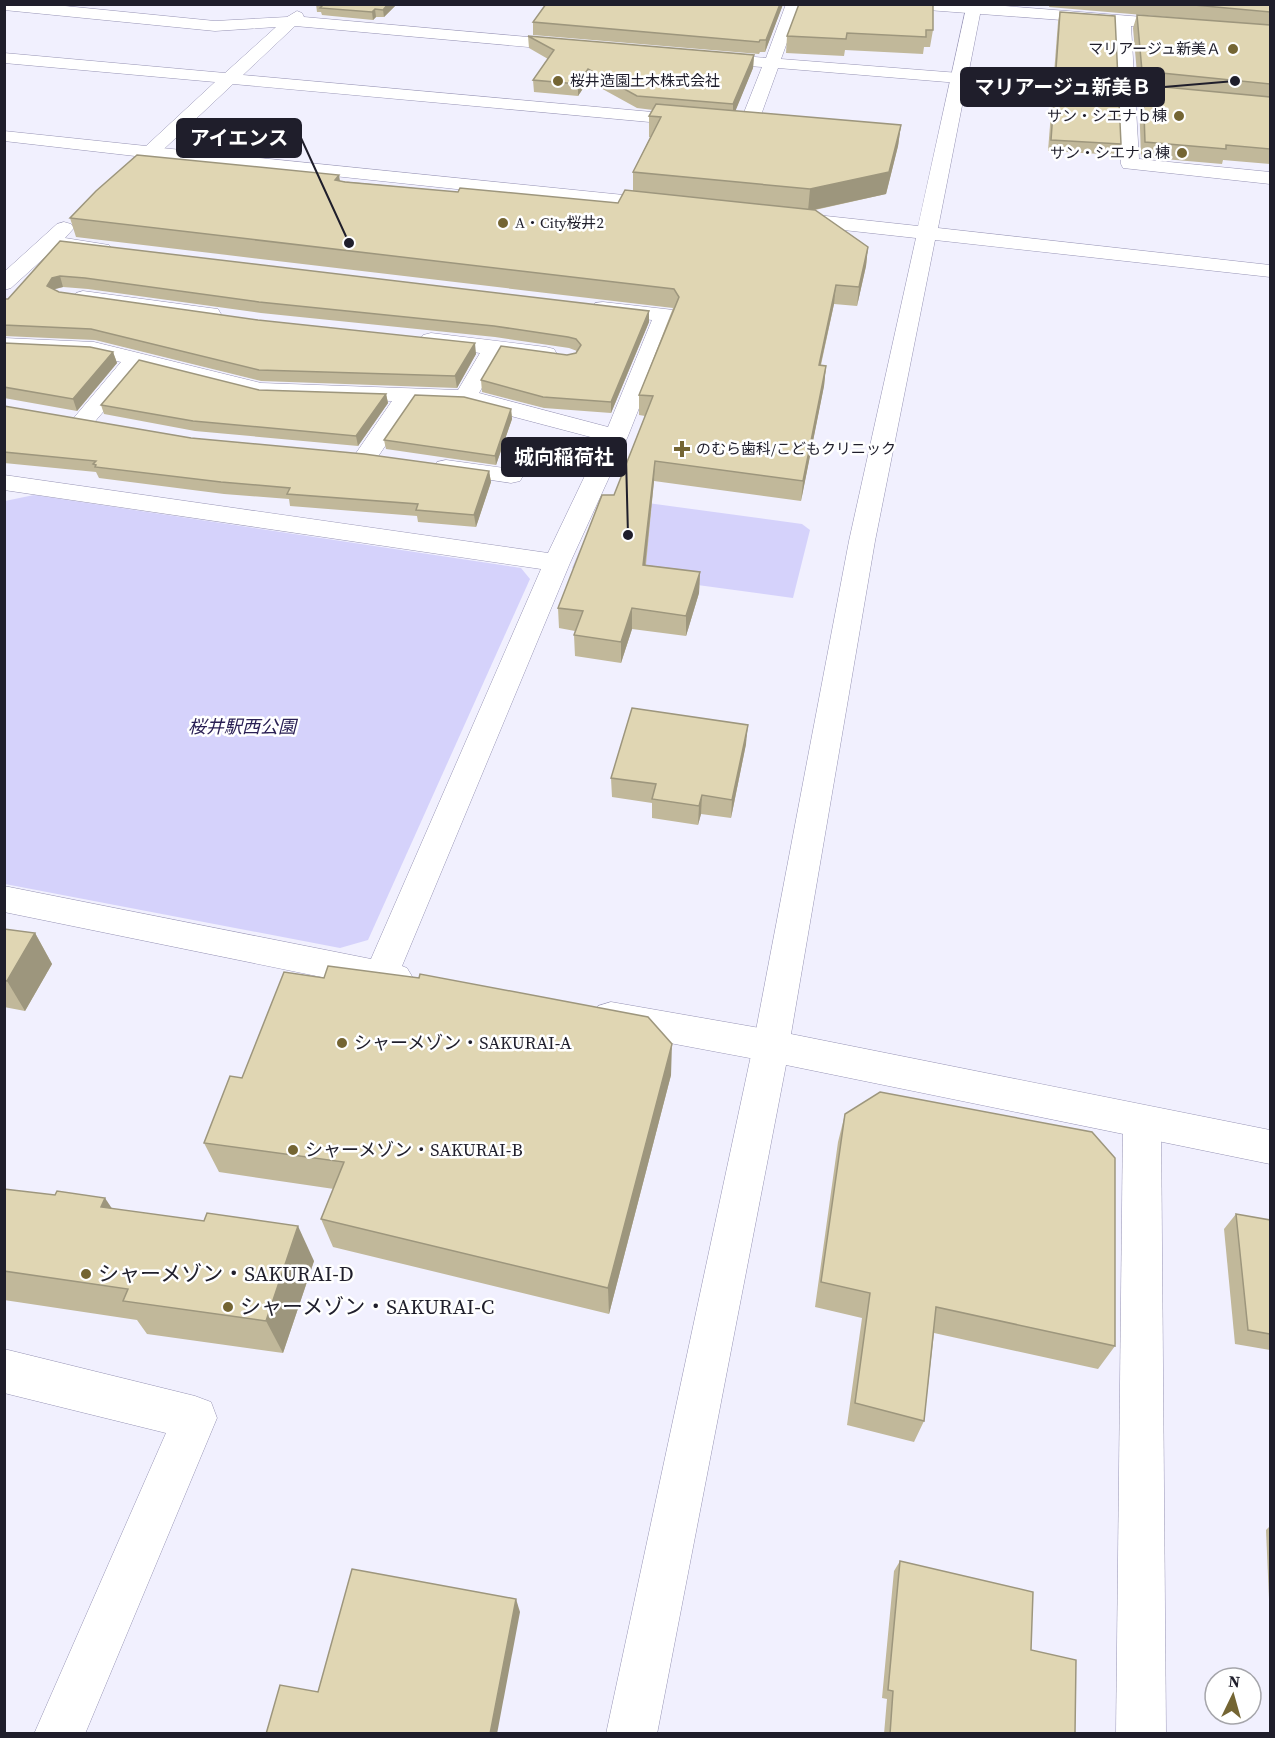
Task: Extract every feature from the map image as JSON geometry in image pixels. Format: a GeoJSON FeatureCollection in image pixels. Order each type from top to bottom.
{"type":"FeatureCollection","features":[{"type":"Feature","properties":{"kind":"street"},"geometry":{"type":"LineString","coordinates":[[110,188],[152,152],[310,4]]}},
{"type":"Feature","properties":{"kind":"street"},"geometry":{"type":"LineString","coordinates":[[4,58],[748,126],[794,4]]}},
{"type":"Feature","properties":{"kind":"street"},"geometry":{"type":"LineString","coordinates":[[914,4],[1270,32]]}},
{"type":"Feature","properties":{"kind":"street"},"geometry":{"type":"LineString","coordinates":[[4,5],[215,26],[291,21],[585,47]]}},
{"type":"Feature","properties":{"kind":"street"},"geometry":{"type":"LineString","coordinates":[[631,1734],[771,1046],[862,541],[974,7]]}},
{"type":"Feature","properties":{"kind":"street"},"geometry":{"type":"LineString","coordinates":[[1123,21],[1134,91],[1130,164],[1270,178]]}},
{"type":"Feature","properties":{"kind":"street"},"geometry":{"type":"LineString","coordinates":[[690,56],[959,78]]}},
{"type":"Feature","properties":{"kind":"street"},"geometry":{"type":"LineString","coordinates":[[4,136],[676,206]]}},
{"type":"Feature","properties":{"kind":"street"},"geometry":{"type":"LineString","coordinates":[[772,216],[1270,271]]}},
{"type":"Feature","properties":{"kind":"street"},"geometry":{"type":"LineString","coordinates":[[4,284],[77,217]]}},
{"type":"Feature","properties":{"kind":"street"},"geometry":{"type":"LineString","coordinates":[[50,242],[121,251]]}},
{"type":"Feature","properties":{"kind":"street"},"geometry":{"type":"LineString","coordinates":[[63,295],[226,316]]}},
{"type":"Feature","properties":{"kind":"street"},"geometry":{"type":"LineString","coordinates":[[107,337],[139,303]]}},
{"type":"Feature","properties":{"kind":"street"},"geometry":{"type":"LineString","coordinates":[[381,975],[557,562],[615,436],[665,315],[582,305]]}},
{"type":"Feature","properties":{"kind":"street"},"geometry":{"type":"LineString","coordinates":[[4,345],[107,337],[136,359],[261,390],[465,397],[615,436]]}},
{"type":"Feature","properties":{"kind":"street"},"geometry":{"type":"LineString","coordinates":[[408,337],[495,346],[568,357]]}},
{"type":"Feature","properties":{"kind":"street"},"geometry":{"type":"LineString","coordinates":[[465,397],[495,346]]}},
{"type":"Feature","properties":{"kind":"street"},"geometry":{"type":"LineString","coordinates":[[84,420],[136,359]]}},
{"type":"Feature","properties":{"kind":"street"},"geometry":{"type":"LineString","coordinates":[[366,456],[408,395]]}},
{"type":"Feature","properties":{"kind":"street"},"geometry":{"type":"LineString","coordinates":[[422,464],[511,476]]}},
{"type":"Feature","properties":{"kind":"street"},"geometry":{"type":"LineString","coordinates":[[6,484],[557,562]]}},
{"type":"Feature","properties":{"kind":"street"},"geometry":{"type":"LineString","coordinates":[[4,900],[427,984]]}},
{"type":"Feature","properties":{"kind":"street"},"geometry":{"type":"LineString","coordinates":[[576,1011],[771,1046],[1270,1148]]}},
{"type":"Feature","properties":{"kind":"street"},"geometry":{"type":"LineString","coordinates":[[1140,1734],[1142,1122]]}},
{"type":"Feature","properties":{"kind":"street"},"geometry":{"type":"LineString","coordinates":[[4,1371],[195,1418],[60,1734]]}},
{"type":"Feature","properties":{"kind":"green space","name":"桜井駅西公園"},"geometry":{"type":"Polygon","coordinates":[[[34,495],[521,568],[530,579],[368,940],[340,948],[5,884],[5,501],[34,495]]]}},
{"type":"Feature","properties":{"kind":"green space"},"geometry":{"type":"Polygon","coordinates":[[[611,498],[802,524],[810,530],[793,598],[572,568],[601,502],[611,498]]]}},
{"type":"Feature","properties":{"kind":"building"},"geometry":{"type":"Polygon","coordinates":[[[321,4],[388,4],[383,10],[375,9],[372,12],[320,8],[323,5],[321,4]]]}},
{"type":"Feature","properties":{"kind":"building"},"geometry":{"type":"Polygon","coordinates":[[[546,4],[780,4],[766,40],[759,42],[533,22],[546,4]]]}},
{"type":"Feature","properties":{"kind":"building"},"geometry":{"type":"Polygon","coordinates":[[[799,4],[933,4],[933,30],[926,30],[926,37],[847,33],[846,39],[787,36],[799,4]]]}},
{"type":"Feature","properties":{"kind":"building"},"geometry":{"type":"Polygon","coordinates":[[[1183,4],[1270,4],[1270,12],[1183,4]]]}},
{"type":"Feature","properties":{"kind":"building"},"geometry":{"type":"Polygon","coordinates":[[[1060,12],[1115,16],[1121,144],[1051,140],[1060,12]]]}},
{"type":"Feature","properties":{"kind":"building"},"geometry":{"type":"Polygon","coordinates":[[[1137,15],[1270,25],[1270,84],[1142,71],[1137,15]]]}},
{"type":"Feature","properties":{"kind":"building"},"geometry":{"type":"Polygon","coordinates":[[[528,36],[754,55],[733,104],[637,96],[588,69],[578,84],[533,80],[554,50],[528,36]]]}},
{"type":"Feature","properties":{"kind":"building"},"geometry":{"type":"Polygon","coordinates":[[[1143,85],[1270,97],[1270,149],[1226,145],[1226,149],[1145,142],[1143,85]]]}},
{"type":"Feature","properties":{"kind":"building"},"geometry":{"type":"Polygon","coordinates":[[[656,104],[901,125],[889,172],[810,189],[633,172],[661,117],[649,116],[656,104]]]}},
{"type":"Feature","properties":{"kind":"building"},"geometry":{"type":"Polygon","coordinates":[[[137,155],[339,175],[335,180],[458,192],[460,188],[618,203],[625,190],[815,210],[868,247],[859,287],[836,285],[819,365],[826,366],[803,481],[655,461],[643,565],[700,572],[686,616],[632,608],[621,642],[574,635],[583,611],[558,608],[602,495],[614,495],[653,396],[639,395],[679,297],[674,289],[70,218],[96,191],[137,155]]]}},
{"type":"Feature","properties":{"kind":"building"},"geometry":{"type":"Polygon","coordinates":[[[60,241],[649,311],[611,402],[543,397],[481,380],[501,346],[567,355],[576,353],[581,345],[576,339],[568,337],[494,326],[259,302],[85,278],[60,276],[52,278],[47,286],[59,292],[258,320],[475,343],[455,376],[259,370],[91,329],[4,325],[4,299],[8,299],[60,241]]]}},
{"type":"Feature","properties":{"kind":"building"},"geometry":{"type":"Polygon","coordinates":[[[4,343],[90,347],[113,352],[73,399],[4,387],[4,343]]]}},
{"type":"Feature","properties":{"kind":"building"},"geometry":{"type":"Polygon","coordinates":[[[139,360],[259,390],[386,394],[356,436],[193,421],[101,405],[139,360]]]}},
{"type":"Feature","properties":{"kind":"building"},"geometry":{"type":"Polygon","coordinates":[[[415,395],[464,397],[511,409],[495,456],[384,440],[415,395]]]}},
{"type":"Feature","properties":{"kind":"building"},"geometry":{"type":"Polygon","coordinates":[[[4,406],[191,438],[364,454],[489,471],[474,515],[416,510],[418,504],[287,494],[290,488],[95,467],[96,465],[93,464],[96,461],[4,452],[4,406]]]}},
{"type":"Feature","properties":{"kind":"building"},"geometry":{"type":"Polygon","coordinates":[[[632,708],[748,725],[732,800],[702,795],[699,806],[652,799],[656,784],[611,778],[632,708]]]}},
{"type":"Feature","properties":{"kind":"building"},"geometry":{"type":"Polygon","coordinates":[[[4,929],[35,933],[7,981],[4,980],[4,929]]]}},
{"type":"Feature","properties":{"kind":"building"},"geometry":{"type":"Polygon","coordinates":[[[328,966],[419,978],[420,974],[648,1017],[672,1044],[608,1288],[321,1219],[344,1162],[204,1143],[230,1076],[242,1078],[284,972],[324,978],[328,966]]]}},
{"type":"Feature","properties":{"kind":"building"},"geometry":{"type":"Polygon","coordinates":[[[880,1092],[1092,1132],[1115,1158],[1115,1346],[936,1307],[924,1421],[855,1403],[870,1293],[821,1282],[845,1114],[880,1092]]]}},
{"type":"Feature","properties":{"kind":"building"},"geometry":{"type":"Polygon","coordinates":[[[4,1189],[55,1195],[57,1191],[105,1198],[101,1207],[204,1221],[207,1213],[298,1226],[266,1321],[123,1301],[128,1289],[4,1271],[4,1189]]]}},
{"type":"Feature","properties":{"kind":"building"},"geometry":{"type":"Polygon","coordinates":[[[1236,1214],[1270,1220],[1270,1334],[1248,1330],[1236,1214]]]}},
{"type":"Feature","properties":{"kind":"building"},"geometry":{"type":"Polygon","coordinates":[[[900,1561],[1033,1592],[1031,1650],[1076,1660],[1075,1734],[890,1734],[893,1691],[888,1690],[900,1561]]]}},
{"type":"Feature","properties":{"kind":"building"},"geometry":{"type":"Polygon","coordinates":[[[352,1569],[516,1599],[490,1734],[266,1734],[280,1685],[318,1692],[352,1569]]]}},
{"type":"Feature","properties":{"kind":"place","name":"マリアージュ新美Ａ"},"geometry":{"type":"Point","coordinates":[1233,49]}},
{"type":"Feature","properties":{"kind":"place","name":"桜井造園土木株式会社"},"geometry":{"type":"Point","coordinates":[558,81]}},
{"type":"Feature","properties":{"kind":"place","name":"マリアージュ新美Ｂ"},"geometry":{"type":"Point","coordinates":[1235,81]}},
{"type":"Feature","properties":{"kind":"place","name":"サン・シエナｂ棟"},"geometry":{"type":"Point","coordinates":[1179,116]}},
{"type":"Feature","properties":{"kind":"place","name":"サン・シエナａ棟"},"geometry":{"type":"Point","coordinates":[1182,153]}},
{"type":"Feature","properties":{"kind":"place","name":"A・City桜井2"},"geometry":{"type":"Point","coordinates":[503,223]}},
{"type":"Feature","properties":{"kind":"place","name":"アイエンス"},"geometry":{"type":"Point","coordinates":[349,243]}},
{"type":"Feature","properties":{"kind":"place","name":"のむら歯科/こどもクリニック"},"geometry":{"type":"Point","coordinates":[682,449]}},
{"type":"Feature","properties":{"kind":"place","name":"城向稲荷社"},"geometry":{"type":"Point","coordinates":[628,535]}},
{"type":"Feature","properties":{"kind":"place","name":"シャーメゾン・SAKURAI-A"},"geometry":{"type":"Point","coordinates":[342,1043]}},
{"type":"Feature","properties":{"kind":"place","name":"シャーメゾン・SAKURAI-B"},"geometry":{"type":"Point","coordinates":[293,1150]}},
{"type":"Feature","properties":{"kind":"place","name":"シャーメゾン・SAKURAI-D"},"geometry":{"type":"Point","coordinates":[86,1274]}},
{"type":"Feature","properties":{"kind":"place","name":"シャーメゾン・SAKURAI-C"},"geometry":{"type":"Point","coordinates":[228,1307]}}]}
